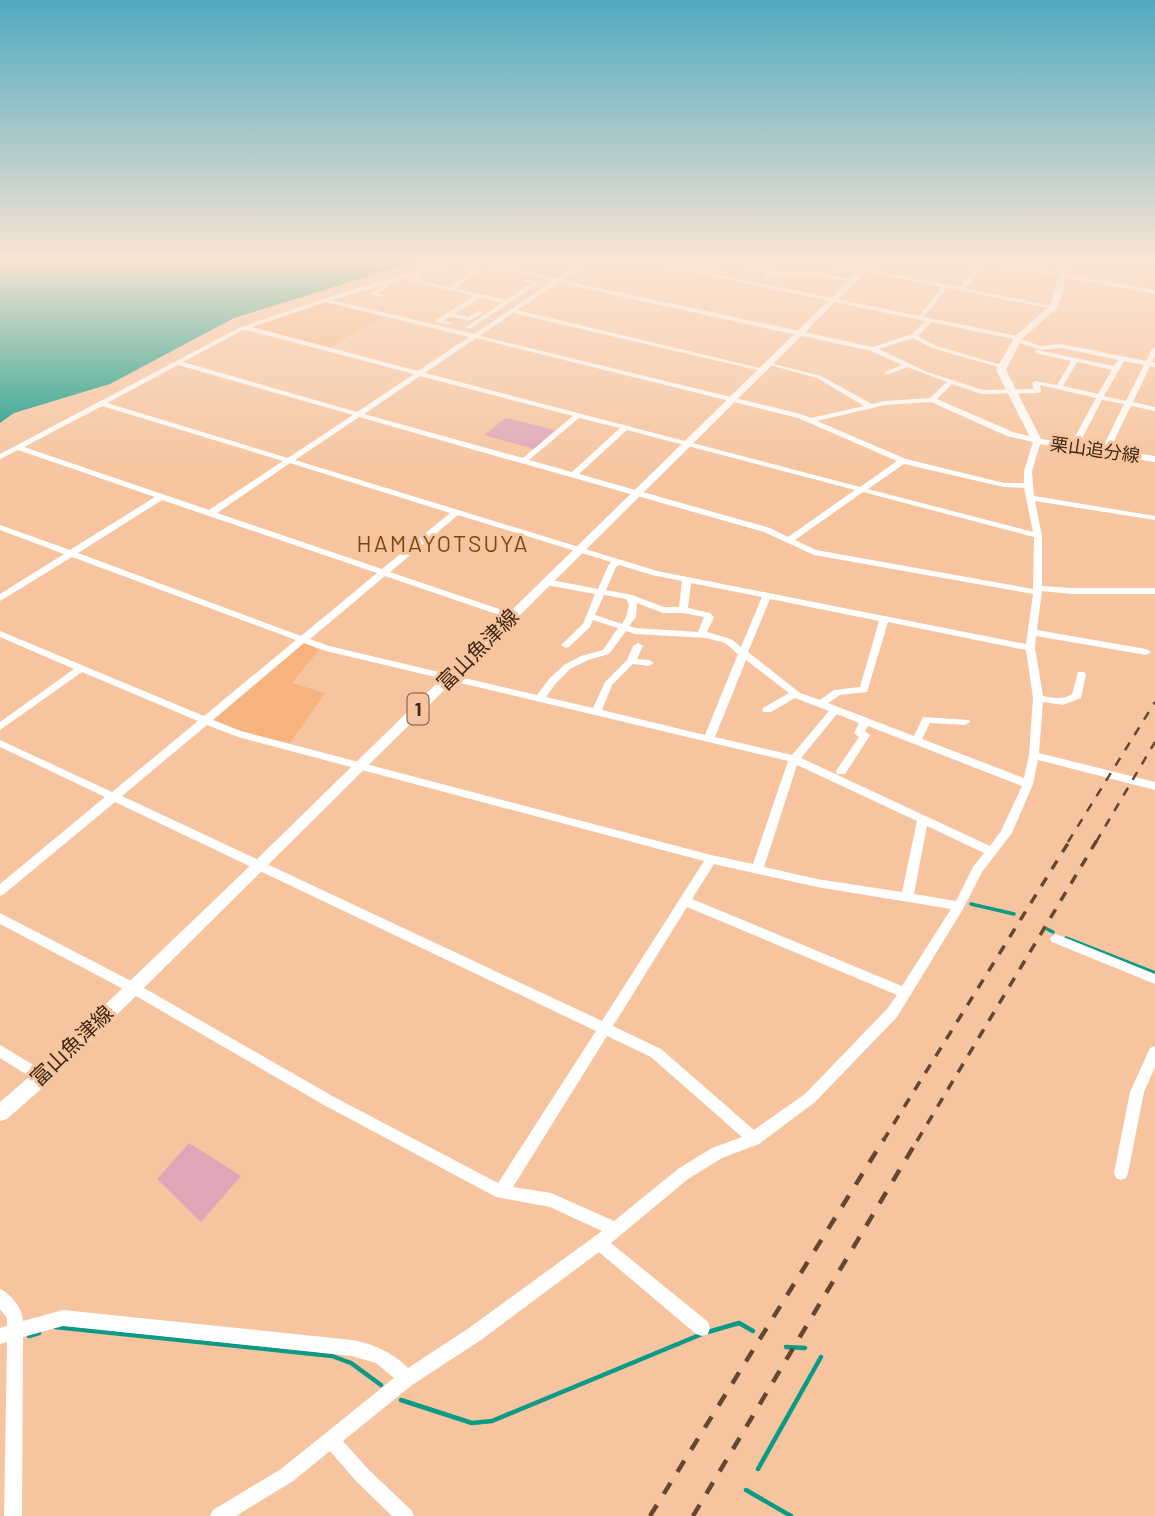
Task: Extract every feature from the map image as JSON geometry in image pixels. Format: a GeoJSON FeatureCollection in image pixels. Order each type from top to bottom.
{"type":"FeatureCollection","features":[{"type":"Feature","properties":{"kind":"main road","name":"富山魚津線"},"geometry":{"type":"LineString","coordinates":[[0,1113],[42,1077],[259,866],[798,332]]}},
{"type":"Feature","properties":{"kind":"main road"},"geometry":{"type":"LineString","coordinates":[[1002,366],[1016,341],[1026,332]]}},
{"type":"Feature","properties":{"kind":"main road","name":"栗山追分線"},"geometry":{"type":"LineString","coordinates":[[1002,366],[1002,377],[1037,441],[1155,459]]}},
{"type":"Feature","properties":{"kind":"street"},"geometry":{"type":"LineString","coordinates":[[0,457],[240,332]]}},
{"type":"Feature","properties":{"kind":"street"},"geometry":{"type":"LineString","coordinates":[[261,332],[1038,536]]}},
{"type":"Feature","properties":{"kind":"street"},"geometry":{"type":"LineString","coordinates":[[455,332],[810,420],[903,461],[1004,485],[1028,486]]}},
{"type":"Feature","properties":{"kind":"street"},"geometry":{"type":"LineString","coordinates":[[211,513],[482,332]]}},
{"type":"Feature","properties":{"kind":"street"},"geometry":{"type":"LineString","coordinates":[[607,332],[819,377],[870,406]]}},
{"type":"Feature","properties":{"kind":"street"},"geometry":{"type":"LineString","coordinates":[[798,332],[873,349],[907,365],[982,392],[1011,394],[1038,391],[1035,383],[1155,409]]}},
{"type":"Feature","properties":{"kind":"street"},"geometry":{"type":"LineString","coordinates":[[873,349],[913,336],[918,332]]}},
{"type":"Feature","properties":{"kind":"street"},"geometry":{"type":"LineString","coordinates":[[978,332],[1041,348],[1061,346],[1151,364]]}},
{"type":"Feature","properties":{"kind":"street"},"geometry":{"type":"LineString","coordinates":[[913,336],[934,347],[1002,366]]}},
{"type":"Feature","properties":{"kind":"street"},"geometry":{"type":"LineString","coordinates":[[1016,341],[1075,360],[1117,369]]}},
{"type":"Feature","properties":{"kind":"street"},"geometry":{"type":"LineString","coordinates":[[1105,451],[1151,364],[1155,349]]}},
{"type":"Feature","properties":{"kind":"street"},"geometry":{"type":"LineString","coordinates":[[1074,446],[1122,359]]}},
{"type":"Feature","properties":{"kind":"street"},"geometry":{"type":"LineString","coordinates":[[1059,387],[1075,360]]}},
{"type":"Feature","properties":{"kind":"street"},"geometry":{"type":"LineString","coordinates":[[178,363],[767,530],[814,552],[1038,590],[1155,591]]}},
{"type":"Feature","properties":{"kind":"street"},"geometry":{"type":"LineString","coordinates":[[887,373],[907,365]]}},
{"type":"Feature","properties":{"kind":"street"},"geometry":{"type":"LineString","coordinates":[[932,400],[951,382]]}},
{"type":"Feature","properties":{"kind":"street"},"geometry":{"type":"LineString","coordinates":[[219,1516],[287,1475],[406,1379],[475,1335],[600,1243],[683,1174],[717,1153],[754,1139],[810,1098],[892,1013],[960,906],[990,851],[1006,833],[1028,784],[1034,755],[1038,698],[1030,648],[1038,590],[1038,536],[1028,486],[1028,471],[1037,441],[1010,434],[932,400],[870,406],[810,420]]}},
{"type":"Feature","properties":{"kind":"street"},"geometry":{"type":"LineString","coordinates":[[104,404],[617,562],[687,579],[1030,648]]}},
{"type":"Feature","properties":{"kind":"street"},"geometry":{"type":"LineString","coordinates":[[524,461],[578,415]]}},
{"type":"Feature","properties":{"kind":"street"},"geometry":{"type":"LineString","coordinates":[[574,475],[626,427]]}},
{"type":"Feature","properties":{"kind":"street"},"geometry":{"type":"LineString","coordinates":[[18,448],[511,616]]}},
{"type":"Feature","properties":{"kind":"street"},"geometry":{"type":"LineString","coordinates":[[789,540],[903,461]]}},
{"type":"Feature","properties":{"kind":"street"},"geometry":{"type":"LineString","coordinates":[[0,598],[161,497]]}},
{"type":"Feature","properties":{"kind":"street"},"geometry":{"type":"LineString","coordinates":[[1030,498],[1155,518]]}},
{"type":"Feature","properties":{"kind":"street"},"geometry":{"type":"LineString","coordinates":[[0,891],[455,513]]}},
{"type":"Feature","properties":{"kind":"street"},"geometry":{"type":"LineString","coordinates":[[0,527],[303,640],[450,678],[794,759],[990,851]]}},
{"type":"Feature","properties":{"kind":"street"},"geometry":{"type":"LineString","coordinates":[[566,645],[587,625],[600,591],[617,562]]}},
{"type":"Feature","properties":{"kind":"street"},"geometry":{"type":"LineString","coordinates":[[683,610],[687,579]]}},
{"type":"Feature","properties":{"kind":"street"},"geometry":{"type":"LineString","coordinates":[[546,582],[629,597],[663,610],[683,610],[707,615],[709,617],[701,635]]}},
{"type":"Feature","properties":{"kind":"street"},"geometry":{"type":"LineString","coordinates":[[709,738],[767,595]]}},
{"type":"Feature","properties":{"kind":"street"},"geometry":{"type":"LineString","coordinates":[[540,699],[548,684],[562,670],[582,656],[606,652],[631,617],[634,605],[629,597]]}},
{"type":"Feature","properties":{"kind":"street"},"geometry":{"type":"LineString","coordinates":[[590,617],[621,628],[701,635],[728,641],[746,652],[794,694],[834,712],[917,740],[1028,784]]}},
{"type":"Feature","properties":{"kind":"street"},"geometry":{"type":"LineString","coordinates":[[820,705],[837,692],[864,690],[884,619]]}},
{"type":"Feature","properties":{"kind":"street"},"geometry":{"type":"LineString","coordinates":[[1032,632],[1146,652]]}},
{"type":"Feature","properties":{"kind":"street"},"geometry":{"type":"LineString","coordinates":[[0,634],[238,734],[711,859],[817,883],[960,906]]}},
{"type":"Feature","properties":{"kind":"street"},"geometry":{"type":"LineString","coordinates":[[596,712],[608,684],[631,661],[638,646]]}},
{"type":"Feature","properties":{"kind":"street"},"geometry":{"type":"LineString","coordinates":[[631,661],[649,663]]}},
{"type":"Feature","properties":{"kind":"street"},"geometry":{"type":"LineString","coordinates":[[0,727],[81,668]]}},
{"type":"Feature","properties":{"kind":"street"},"geometry":{"type":"LineString","coordinates":[[1038,698],[1055,702],[1071,700],[1077,696],[1081,674]]}},
{"type":"Feature","properties":{"kind":"street"},"geometry":{"type":"LineString","coordinates":[[767,710],[794,694]]}},
{"type":"Feature","properties":{"kind":"street"},"geometry":{"type":"LineString","coordinates":[[757,869],[794,759],[834,712]]}},
{"type":"Feature","properties":{"kind":"street"},"geometry":{"type":"LineString","coordinates":[[917,740],[927,719],[965,722]]}},
{"type":"Feature","properties":{"kind":"street"},"geometry":{"type":"LineString","coordinates":[[841,771],[864,735],[859,733],[865,722]]}},
{"type":"Feature","properties":{"kind":"street"},"geometry":{"type":"LineString","coordinates":[[0,743],[604,1031],[656,1053],[754,1139]]}},
{"type":"Feature","properties":{"kind":"street"},"geometry":{"type":"LineString","coordinates":[[1034,755],[1155,786]]}},
{"type":"Feature","properties":{"kind":"street"},"geometry":{"type":"LineString","coordinates":[[907,897],[923,820]]}},
{"type":"Feature","properties":{"kind":"street"},"geometry":{"type":"LineString","coordinates":[[501,1192],[711,859]]}},
{"type":"Feature","properties":{"kind":"street"},"geometry":{"type":"LineString","coordinates":[[685,901],[906,993]]}},
{"type":"Feature","properties":{"kind":"street"},"geometry":{"type":"LineString","coordinates":[[0,918],[133,988],[329,1101],[501,1192],[551,1200],[615,1229]]}},
{"type":"Feature","properties":{"kind":"street"},"geometry":{"type":"LineString","coordinates":[[1056,939],[1155,979]]}},
{"type":"Feature","properties":{"kind":"street"},"geometry":{"type":"LineString","coordinates":[[0,1051],[42,1077]]}},
{"type":"Feature","properties":{"kind":"street"},"geometry":{"type":"LineString","coordinates":[[1121,1173],[1138,1092],[1155,1052]]}},
{"type":"Feature","properties":{"kind":"street"},"geometry":{"type":"LineString","coordinates":[[600,1243],[702,1328]]}},
{"type":"Feature","properties":{"kind":"street"},"geometry":{"type":"LineString","coordinates":[[0,1297],[15,1315],[8,1333],[6,1361],[6,1480],[13,1516]]}},
{"type":"Feature","properties":{"kind":"street"},"geometry":{"type":"LineString","coordinates":[[8,1333],[63,1318],[352,1348],[376,1352],[392,1362],[406,1379]]}},
{"type":"Feature","properties":{"kind":"street"},"geometry":{"type":"LineString","coordinates":[[332,1441],[405,1516]]}},
{"type":"Feature","properties":{"kind":"shaded area"},"geometry":{"type":"Polygon","coordinates":[[[269,332],[357,332],[329,348],[269,332]]]}},
{"type":"Feature","properties":{"kind":"shaded area"},"geometry":{"type":"Polygon","coordinates":[[[506,418],[555,430],[534,449],[484,435],[506,418]]]}},
{"type":"Feature","properties":{"kind":"shaded area"},"geometry":{"type":"Polygon","coordinates":[[[303,642],[319,650],[292,683],[325,693],[290,743],[239,732],[212,720],[303,642]]]}},
{"type":"Feature","properties":{"kind":"shaded area"},"geometry":{"type":"Polygon","coordinates":[[[189,1143],[241,1176],[201,1222],[157,1179],[189,1143]]]}},
{"type":"Feature","properties":{"kind":"water"},"geometry":{"type":"Polygon","coordinates":[[[0,332],[208,332],[110,384],[14,413],[0,423],[0,332]]]}},
{"type":"Feature","properties":{"kind":"waterway"},"geometry":{"type":"LineString","coordinates":[[971,904],[1014,914]]}},
{"type":"Feature","properties":{"kind":"waterway"},"geometry":{"type":"LineString","coordinates":[[1047,929],[1053,932]]}},
{"type":"Feature","properties":{"kind":"waterway"},"geometry":{"type":"LineString","coordinates":[[1066,938],[1155,973]]}},
{"type":"Feature","properties":{"kind":"waterway"},"geometry":{"type":"LineString","coordinates":[[708,1332],[739,1323],[753,1331]]}},
{"type":"Feature","properties":{"kind":"waterway"},"geometry":{"type":"LineString","coordinates":[[55,1327],[332,1356],[351,1363],[381,1385]]}},
{"type":"Feature","properties":{"kind":"waterway"},"geometry":{"type":"LineString","coordinates":[[29,1336],[39,1333]]}},
{"type":"Feature","properties":{"kind":"waterway"},"geometry":{"type":"LineString","coordinates":[[401,1400],[472,1423],[492,1421],[702,1334]]}},
{"type":"Feature","properties":{"kind":"waterway"},"geometry":{"type":"LineString","coordinates":[[786,1347],[805,1348]]}},
{"type":"Feature","properties":{"kind":"waterway"},"geometry":{"type":"LineString","coordinates":[[758,1469],[821,1357]]}},
{"type":"Feature","properties":{"kind":"waterway"},"geometry":{"type":"LineString","coordinates":[[746,1490],[791,1516]]}},
{"type":"Feature","properties":{"kind":"railway"},"geometry":{"type":"LineString","coordinates":[[1068,842],[1155,702]]}},
{"type":"Feature","properties":{"kind":"railway"},"geometry":{"type":"LineString","coordinates":[[1096,842],[1155,742]]}},
{"type":"Feature","properties":{"kind":"railway"},"geometry":{"type":"LineString","coordinates":[[883,1141],[1070,840]]}},
{"type":"Feature","properties":{"kind":"railway"},"geometry":{"type":"LineString","coordinates":[[917,1141],[1097,840]]}},
{"type":"Feature","properties":{"kind":"railway"},"geometry":{"type":"LineString","coordinates":[[650,1516],[884,1139]]}},
{"type":"Feature","properties":{"kind":"railway"},"geometry":{"type":"LineString","coordinates":[[693,1516],[918,1139]]}},
{"type":"Feature","properties":{"kind":"district","name":"HAMAYOTSUYA"},"geometry":{"type":"Point","coordinates":[443,544]}}]}
